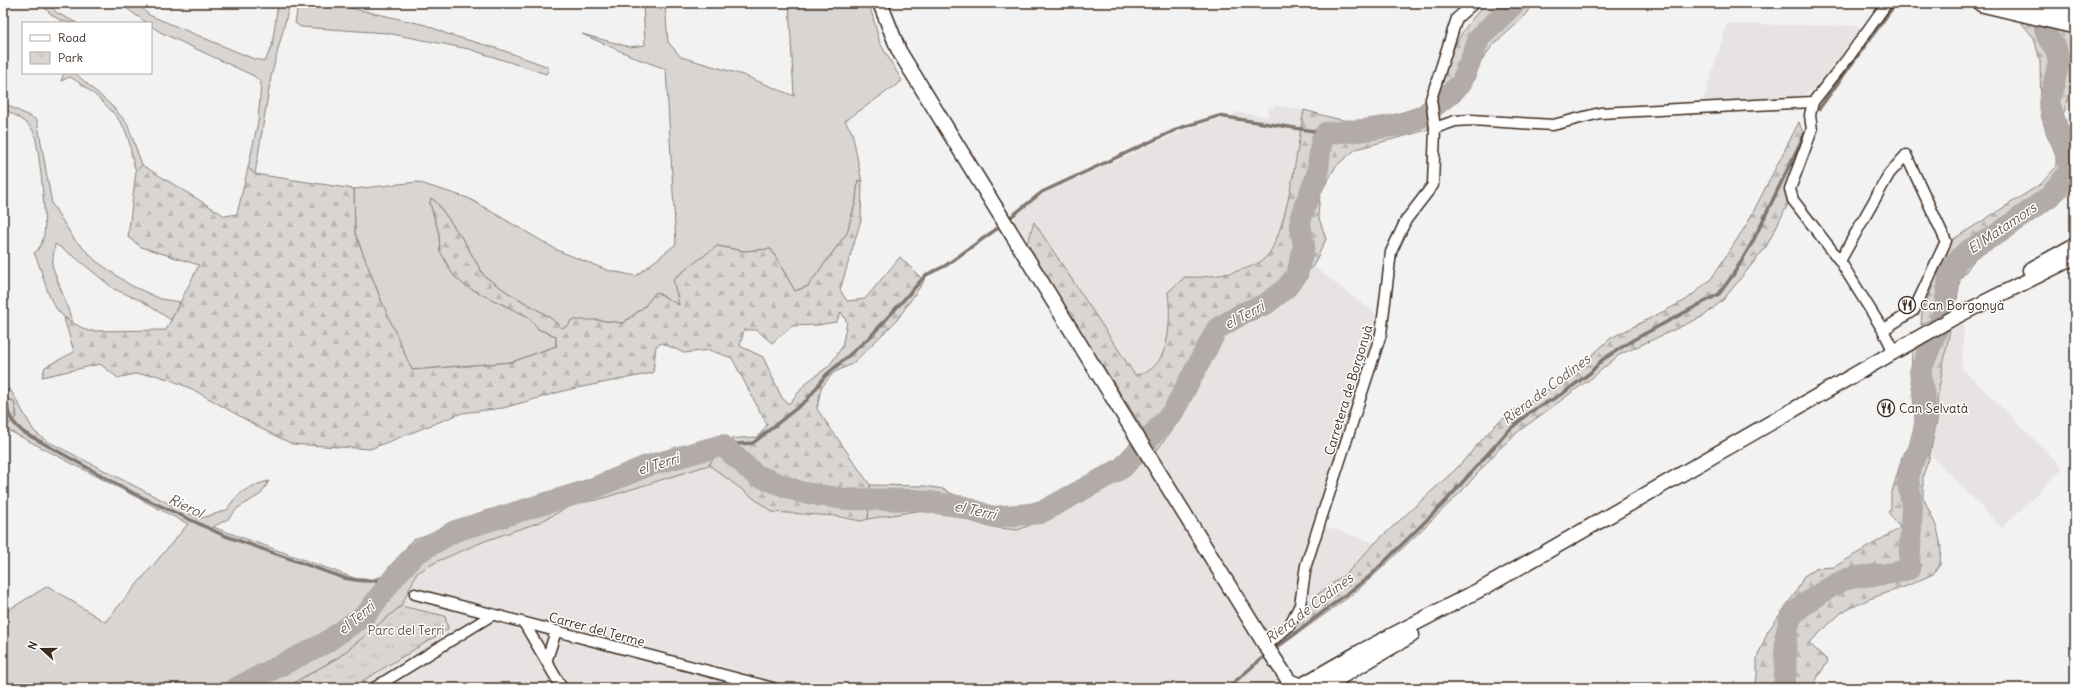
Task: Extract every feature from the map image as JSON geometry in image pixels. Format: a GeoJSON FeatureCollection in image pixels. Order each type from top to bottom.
{"type":"FeatureCollection","features":[{"type":"Feature","properties":{"kind":"highway"},"geometry":{"type":"LineString","coordinates":[[1982,3],[2075,25]]}},
{"type":"Feature","properties":{"kind":"highway"},"geometry":{"type":"LineString","coordinates":[[2035,3],[2075,12]]}},
{"type":"Feature","properties":{"kind":"highway"},"geometry":{"type":"LineString","coordinates":[[2066,3],[2075,5]]}},
{"type":"Feature","properties":{"kind":"main road"},"geometry":{"type":"LineString","coordinates":[[880,3],[899,51],[1266,646],[1276,662],[1295,686]]}},
{"type":"Feature","properties":{"kind":"main road"},"geometry":{"type":"LineString","coordinates":[[1982,303],[2005,285],[2075,245]]}},
{"type":"Feature","properties":{"kind":"main road"},"geometry":{"type":"LineString","coordinates":[[1295,686],[1485,587],[1953,318],[2075,257]]}},
{"type":"Feature","properties":{"kind":"main road"},"geometry":{"type":"LineString","coordinates":[[1322,688],[1476,596],[1485,587]]}},
{"type":"Feature","properties":{"kind":"main road"},"geometry":{"type":"LineString","coordinates":[[1295,686],[1346,668],[1383,652]]}},
{"type":"Feature","properties":{"kind":"street","name":"Carretera de Borgonyà"},"geometry":{"type":"LineString","coordinates":[[1266,646],[1289,626],[1300,605],[1306,565],[1381,334],[1391,252],[1406,220],[1433,185],[1434,128],[1431,99],[1457,18],[1474,3]]}},
{"type":"Feature","properties":{"kind":"street"},"geometry":{"type":"LineString","coordinates":[[1887,3],[1813,102],[1810,115],[1812,130],[1790,189],[1793,200],[1840,261],[1883,330],[1894,352]]}},
{"type":"Feature","properties":{"kind":"street"},"geometry":{"type":"LineString","coordinates":[[1434,128],[1455,121],[1471,120],[1553,125],[1600,113],[1813,102]]}},
{"type":"Feature","properties":{"kind":"street"},"geometry":{"type":"LineString","coordinates":[[1840,261],[1889,174],[1906,155],[1946,241],[1914,310],[1883,330]]}},
{"type":"Feature","properties":{"kind":"street","name":"Carrer del Terme"},"geometry":{"type":"LineString","coordinates":[[415,594],[774,688]]}},
{"type":"Feature","properties":{"kind":"street"},"geometry":{"type":"LineString","coordinates":[[374,688],[492,615]]}},
{"type":"Feature","properties":{"kind":"street"},"geometry":{"type":"LineString","coordinates":[[524,623],[562,688]]}},
{"type":"Feature","properties":{"kind":"street"},"geometry":{"type":"LineString","coordinates":[[547,660],[556,631]]}},
{"type":"Feature","properties":{"kind":"shaded area"},"geometry":{"type":"Polygon","coordinates":[[[1727,24],[1864,26],[1817,87],[1796,100],[1702,104],[1727,24]]]}},
{"type":"Feature","properties":{"kind":"shaded area"},"geometry":{"type":"Polygon","coordinates":[[[1275,105],[1304,110],[1291,187],[1279,234],[1264,259],[1244,268],[1199,278],[1185,277],[1168,292],[1169,333],[1162,356],[1150,369],[1135,375],[1030,233],[1028,242],[1025,246],[1012,221],[1030,200],[1184,130],[1233,115],[1237,112],[1267,117],[1269,107],[1274,108],[1275,105]]]}},
{"type":"Feature","properties":{"kind":"shaded area"},"geometry":{"type":"Polygon","coordinates":[[[1313,266],[1386,322],[1324,526],[1375,543],[1348,572],[1318,594],[1288,631],[1266,648],[1291,688],[285,688],[401,606],[416,573],[438,561],[485,541],[540,522],[574,504],[597,500],[709,465],[772,512],[835,517],[861,521],[916,511],[952,515],[989,527],[1073,507],[1147,461],[1183,415],[1201,363],[1227,328],[1271,312],[1313,266]]]}},
{"type":"Feature","properties":{"kind":"shaded area"},"geometry":{"type":"Polygon","coordinates":[[[1964,321],[1962,368],[2063,468],[2002,528],[1930,454],[1939,411],[1937,399],[1950,329],[1964,321]]]}},
{"type":"Feature","properties":{"kind":"green space"},"geometry":{"type":"Polygon","coordinates":[[[40,3],[48,3],[57,13],[75,22],[65,22],[48,12],[40,3]]]}},
{"type":"Feature","properties":{"kind":"green space"},"geometry":{"type":"Polygon","coordinates":[[[123,3],[137,3],[149,15],[254,59],[265,61],[272,46],[278,3],[290,3],[271,77],[255,174],[248,168],[258,122],[261,83],[254,76],[160,32],[152,27],[152,22],[146,22],[126,8],[123,3]]]}},
{"type":"Feature","properties":{"kind":"green space"},"geometry":{"type":"Polygon","coordinates":[[[301,3],[329,3],[426,25],[447,34],[499,49],[546,66],[549,69],[546,74],[469,49],[387,33],[301,27],[295,23],[298,5],[301,3]]]}},
{"type":"Feature","properties":{"kind":"green space"},"geometry":{"type":"Polygon","coordinates":[[[643,3],[665,3],[668,42],[681,57],[743,75],[794,96],[789,3],[869,3],[880,43],[902,81],[845,121],[852,132],[862,182],[858,180],[856,200],[847,233],[808,286],[795,291],[771,249],[744,251],[717,246],[679,305],[656,293],[644,307],[623,323],[597,320],[562,328],[548,316],[507,292],[484,276],[464,241],[437,203],[431,198],[430,203],[439,234],[440,251],[483,295],[529,317],[538,329],[556,336],[556,346],[512,362],[411,370],[381,300],[355,233],[354,189],[417,182],[468,198],[559,251],[607,270],[636,276],[676,244],[666,69],[638,59],[582,34],[630,47],[645,45],[643,3]]]}},
{"type":"Feature","properties":{"kind":"green space"},"geometry":{"type":"Polygon","coordinates":[[[1487,3],[1534,3],[1520,21],[1492,46],[1470,78],[1460,100],[1444,111],[1427,130],[1356,149],[1336,166],[1320,194],[1318,215],[1326,239],[1313,266],[1271,312],[1227,328],[1201,363],[1183,415],[1157,450],[1025,246],[1034,222],[1135,375],[1147,371],[1156,364],[1162,354],[1166,342],[1169,329],[1168,292],[1185,277],[1215,276],[1248,268],[1264,259],[1272,248],[1285,212],[1295,166],[1304,110],[1343,120],[1367,120],[1390,116],[1435,99],[1454,47],[1467,25],[1487,3]]]}},
{"type":"Feature","properties":{"kind":"green space"},"geometry":{"type":"Polygon","coordinates":[[[2019,20],[2075,33],[2073,85],[2062,118],[2072,132],[2075,141],[2075,188],[2055,205],[2011,233],[1973,261],[1960,280],[1956,306],[1921,325],[1922,312],[1952,240],[2041,184],[2056,167],[2056,152],[2048,138],[2041,115],[2040,61],[2034,38],[2019,20]]]}},
{"type":"Feature","properties":{"kind":"green space"},"geometry":{"type":"Polygon","coordinates":[[[64,74],[76,74],[112,106],[127,123],[142,165],[136,171],[124,127],[111,110],[86,87],[70,77],[61,81],[64,74]]]}},
{"type":"Feature","properties":{"kind":"green space"},"geometry":{"type":"Polygon","coordinates":[[[3,103],[37,120],[52,204],[74,239],[96,261],[130,285],[161,299],[180,302],[171,320],[142,301],[114,289],[76,258],[55,244],[52,265],[73,323],[64,317],[57,309],[48,292],[34,253],[42,242],[45,227],[42,184],[36,140],[29,125],[3,108],[3,103]]]}},
{"type":"Feature","properties":{"kind":"green space"},"geometry":{"type":"Polygon","coordinates":[[[1799,122],[1806,142],[1787,188],[1788,204],[1766,247],[1723,300],[1704,316],[1619,355],[1593,377],[1519,431],[1498,450],[1462,491],[1381,569],[1353,594],[1278,648],[1274,642],[1288,631],[1318,594],[1348,572],[1375,543],[1457,468],[1494,426],[1516,409],[1566,379],[1611,338],[1686,300],[1711,279],[1747,224],[1799,122]]]}},
{"type":"Feature","properties":{"kind":"green space"},"geometry":{"type":"Polygon","coordinates":[[[142,165],[225,216],[237,214],[248,168],[255,174],[354,189],[355,233],[381,300],[412,370],[512,362],[556,346],[556,336],[538,329],[529,317],[464,285],[453,275],[440,251],[439,234],[430,203],[431,198],[437,203],[464,241],[484,276],[507,292],[548,316],[562,328],[569,325],[571,320],[597,320],[623,323],[644,307],[656,292],[679,305],[673,279],[717,246],[744,251],[771,249],[795,291],[808,286],[847,233],[856,200],[858,180],[862,182],[861,220],[840,290],[847,301],[865,299],[900,257],[924,281],[897,320],[852,364],[833,373],[821,388],[817,409],[870,485],[868,519],[861,521],[835,516],[772,512],[709,465],[725,439],[758,437],[767,425],[732,358],[709,350],[684,353],[662,343],[656,346],[653,373],[567,390],[503,408],[462,413],[370,449],[292,444],[264,430],[192,389],[155,375],[134,374],[118,378],[100,364],[42,377],[45,367],[74,352],[64,318],[88,331],[166,330],[199,265],[141,247],[128,237],[136,171],[142,165]],[[841,312],[836,322],[818,325],[792,326],[772,343],[757,330],[744,330],[740,346],[763,357],[782,398],[789,404],[807,382],[829,366],[842,347],[847,322],[841,312]]]}},
{"type":"Feature","properties":{"kind":"green space"},"geometry":{"type":"Polygon","coordinates":[[[1950,329],[1937,399],[1939,411],[1929,459],[1923,475],[1923,497],[1937,528],[1941,546],[1940,565],[1933,574],[1907,586],[1869,599],[1841,613],[1809,643],[1828,661],[1811,688],[1753,688],[1757,677],[1757,658],[1768,631],[1796,592],[1804,576],[1817,568],[1834,567],[1900,528],[1888,512],[1891,509],[1891,496],[1903,453],[1912,444],[1916,430],[1911,372],[1912,351],[1950,329]]]}},
{"type":"Feature","properties":{"kind":"green space"},"geometry":{"type":"Polygon","coordinates":[[[10,389],[34,431],[45,440],[199,519],[227,510],[239,494],[250,487],[269,481],[261,494],[238,508],[228,519],[213,527],[357,579],[373,579],[386,575],[411,541],[433,532],[537,503],[563,489],[607,472],[629,468],[700,443],[725,439],[709,465],[597,500],[574,504],[540,522],[485,541],[438,561],[417,573],[401,606],[377,627],[339,657],[285,688],[3,688],[3,613],[48,586],[105,622],[188,524],[4,428],[17,417],[14,401],[3,398],[7,390],[10,389]]]}},
{"type":"Feature","properties":{"kind":"green space"},"geometry":{"type":"Polygon","coordinates":[[[3,398],[14,401],[17,417],[4,428],[3,398]]]}},
{"type":"Feature","properties":{"kind":"green space"},"geometry":{"type":"Polygon","coordinates":[[[1136,448],[1144,462],[1073,507],[1018,530],[989,527],[952,515],[916,511],[868,519],[870,485],[925,486],[943,489],[971,503],[999,507],[1029,504],[1055,496],[1136,448]]]}},
{"type":"Feature","properties":{"kind":"green space","name":"Parc del Terri"},"geometry":{"type":"Polygon","coordinates":[[[401,606],[445,616],[448,629],[351,688],[285,688],[339,657],[401,606]]]}},
{"type":"Feature","properties":{"kind":"waterway","name":"el Terri"},"geometry":{"type":"LineString","coordinates":[[236,688],[325,643],[367,613],[396,575],[415,554],[455,531],[589,490],[647,466],[722,445],[756,475],[800,492],[844,499],[915,500],[965,507],[992,517],[1040,513],[1122,468],[1173,412],[1217,329],[1245,312],[1266,304],[1286,288],[1297,275],[1304,245],[1300,225],[1302,213],[1317,176],[1321,144],[1326,133],[1357,131],[1406,124],[1423,116],[1461,84],[1480,37],[1515,3]]}},
{"type":"Feature","properties":{"kind":"waterway","name":"Riera de Codines"},"geometry":{"type":"LineString","coordinates":[[1819,109],[1896,3]]}},
{"type":"Feature","properties":{"kind":"waterway","name":"El Matamors"},"geometry":{"type":"LineString","coordinates":[[1783,688],[1785,680],[1786,635],[1792,616],[1802,606],[1845,580],[1895,573],[1909,569],[1912,506],[1908,481],[1910,467],[1919,449],[1925,425],[1926,409],[1920,372],[1944,312],[1949,277],[1957,261],[1967,251],[1999,233],[2050,196],[2071,170],[2049,103],[2059,62],[2056,49],[2048,38],[2045,28]]}},
{"type":"Feature","properties":{"kind":"waterway"},"geometry":{"type":"LineString","coordinates":[[1007,220],[1042,192],[1180,128],[1219,116],[1326,133]]}},
{"type":"Feature","properties":{"kind":"waterway","name":"Riera de Codines"},"geometry":{"type":"LineString","coordinates":[[1273,650],[1369,577],[1445,502],[1508,431],[1530,412],[1562,394],[1590,373],[1602,360],[1633,340],[1719,294],[1733,275],[1752,243],[1807,129]]}},
{"type":"Feature","properties":{"kind":"waterway"},"geometry":{"type":"LineString","coordinates":[[722,445],[753,443],[807,400],[826,375],[870,337],[926,275],[945,266],[1002,225]]}},
{"type":"Feature","properties":{"kind":"waterway","name":"Rierol"},"geometry":{"type":"LineString","coordinates":[[3,390],[6,397],[9,415],[23,432],[133,493],[223,535],[344,578],[370,581],[396,575]]}},
{"type":"Feature","properties":{"kind":"waterway","name":"Riera de Codines"},"geometry":{"type":"LineString","coordinates":[[1231,685],[1267,654]]}},
{"type":"Feature","properties":{"kind":"place","name":"Can Borgonyà"},"geometry":{"type":"Point","coordinates":[1907,305]}},
{"type":"Feature","properties":{"kind":"place","name":"Can Selvatà"},"geometry":{"type":"Point","coordinates":[1886,408]}}]}
